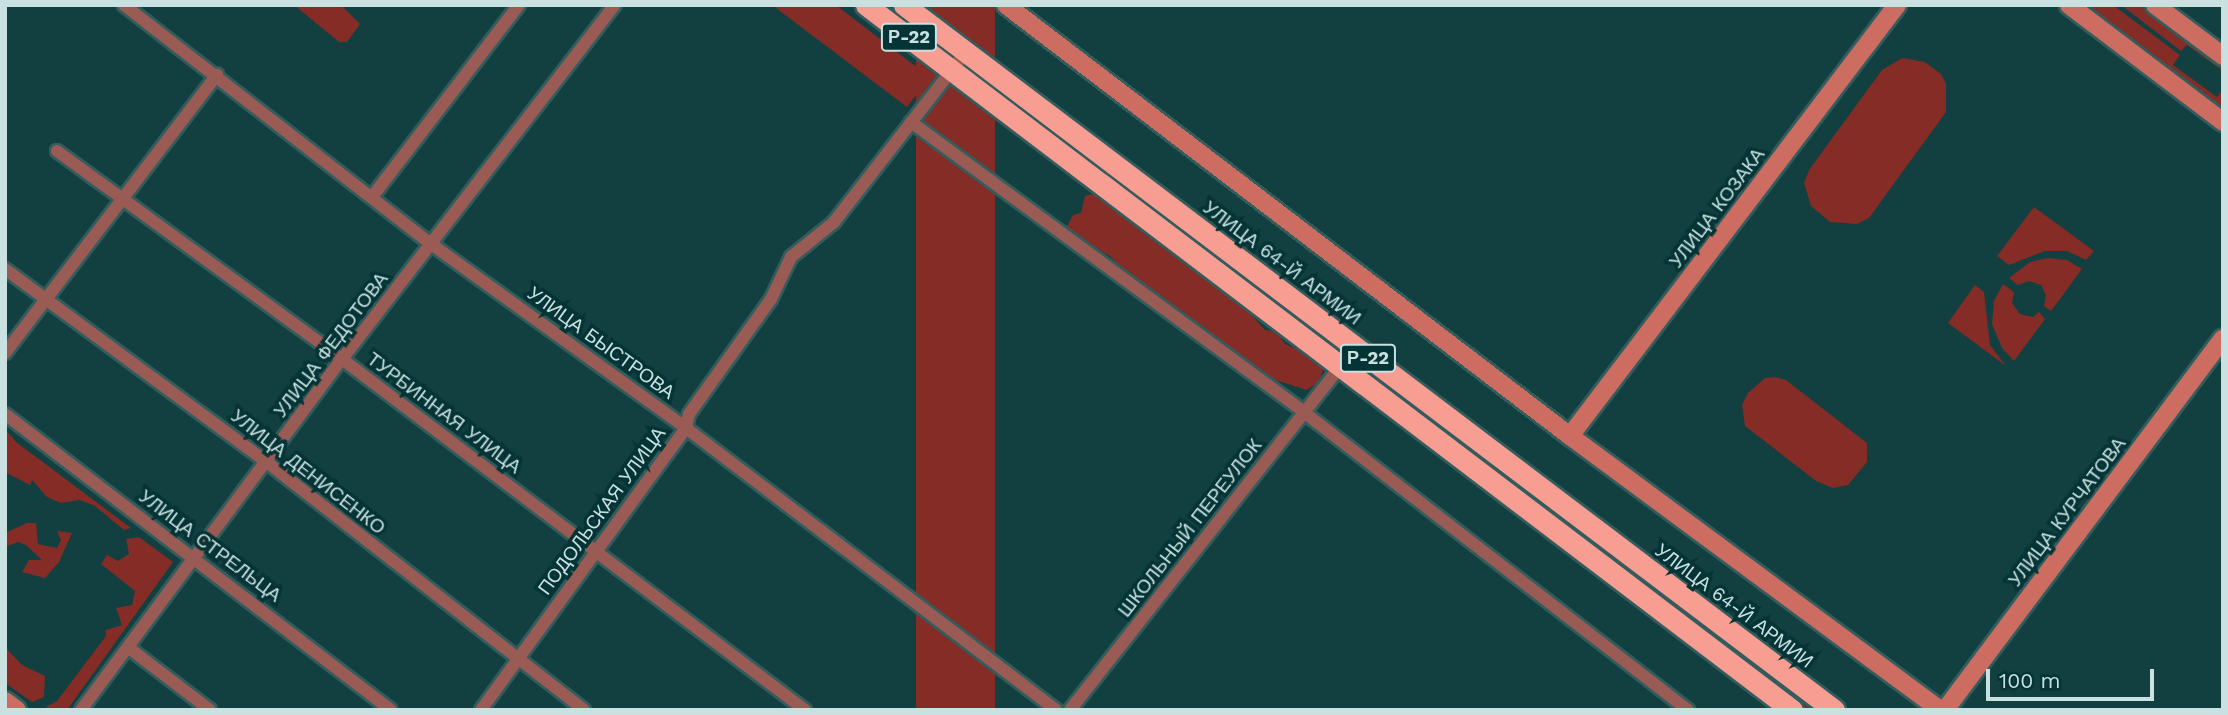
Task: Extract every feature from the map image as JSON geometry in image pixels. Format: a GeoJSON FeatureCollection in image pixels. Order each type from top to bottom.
{"type":"FeatureCollection","features":[{"type":"Feature","properties":{"kind":"highway","name":"Р-22"},"geometry":{"type":"LineString","coordinates":[[866,5],[953,69],[1339,368],[1792,710]]}},
{"type":"Feature","properties":{"kind":"highway","name":"УЛИЦА 64-Й АРМИИ"},"geometry":{"type":"LineString","coordinates":[[904,5],[1834,710]]}},
{"type":"Feature","properties":{"kind":"highway"},"geometry":{"type":"LineString","coordinates":[[1136,212],[1152,193]]}},
{"type":"Feature","properties":{"kind":"street","name":"УЛИЦА БЫСТРОВА"},"geometry":{"type":"LineString","coordinates":[[124,5],[431,244],[686,428],[1056,710]]}},
{"type":"Feature","properties":{"kind":"street"},"geometry":{"type":"LineString","coordinates":[[372,197],[519,5]]}},
{"type":"Feature","properties":{"kind":"street","name":"УЛИЦА ФЕДОТОВА"},"geometry":{"type":"LineString","coordinates":[[81,710],[268,463],[342,359],[615,5]]}},
{"type":"Feature","properties":{"kind":"street"},"geometry":{"type":"LineString","coordinates":[[1006,5],[1570,436],[1942,710]]}},
{"type":"Feature","properties":{"kind":"street","name":"УЛИЦА КОЗАКА"},"geometry":{"type":"LineString","coordinates":[[1570,436],[1897,5]]}},
{"type":"Feature","properties":{"kind":"street"},"geometry":{"type":"LineString","coordinates":[[2069,5],[2223,122]]}},
{"type":"Feature","properties":{"kind":"street"},"geometry":{"type":"LineString","coordinates":[[2155,5],[2223,56]]}},
{"type":"Feature","properties":{"kind":"street","name":"ПОДОЛЬСКАЯ УЛИЦА"},"geometry":{"type":"LineString","coordinates":[[481,710],[686,428],[689,414],[771,299],[791,257],[834,222],[966,52]]}},
{"type":"Feature","properties":{"kind":"street"},"geometry":{"type":"LineString","coordinates":[[5,353],[121,197],[217,75]]}},
{"type":"Feature","properties":{"kind":"street"},"geometry":{"type":"LineString","coordinates":[[911,122],[1305,413],[1688,710]]}},
{"type":"Feature","properties":{"kind":"street","name":"ТУРБИННАЯ УЛИЦА"},"geometry":{"type":"LineString","coordinates":[[57,151],[342,359],[805,710]]}},
{"type":"Feature","properties":{"kind":"street","name":"УЛИЦА ДЕНИСЕНКО"},"geometry":{"type":"LineString","coordinates":[[5,270],[268,463],[518,662],[584,710]]}},
{"type":"Feature","properties":{"kind":"street","name":"УЛИЦА КУРЧАТОВА"},"geometry":{"type":"LineString","coordinates":[[1942,710],[2223,338]]}},
{"type":"Feature","properties":{"kind":"street","name":"ШКОЛЬНЫЙ ПЕРЕУЛОК"},"geometry":{"type":"LineString","coordinates":[[1070,710],[1339,368]]}},
{"type":"Feature","properties":{"kind":"street","name":"УЛИЦА СТРЕЛЬЦА"},"geometry":{"type":"LineString","coordinates":[[5,414],[391,710]]}},
{"type":"Feature","properties":{"kind":"street"},"geometry":{"type":"LineString","coordinates":[[129,649],[210,710]]}},
{"type":"Feature","properties":{"kind":"street"},"geometry":{"type":"LineString","coordinates":[[5,701],[17,710]]}},
{"type":"Feature","properties":{"kind":"shaded area"},"geometry":{"type":"Polygon","coordinates":[[[294,5],[341,5],[360,24],[347,42],[339,42],[294,5]]]}},
{"type":"Feature","properties":{"kind":"shaded area"},"geometry":{"type":"Polygon","coordinates":[[[772,5],[836,5],[923,72],[925,80],[907,107],[772,5]]]}},
{"type":"Feature","properties":{"kind":"shaded area"},"geometry":{"type":"Polygon","coordinates":[[[916,5],[995,5],[995,710],[916,710],[916,5]]]}},
{"type":"Feature","properties":{"kind":"shaded area"},"geometry":{"type":"Polygon","coordinates":[[[2084,5],[2113,5],[2180,55],[2173,65],[2217,97],[2223,90],[2223,109],[2084,5]]]}},
{"type":"Feature","properties":{"kind":"shaded area"},"geometry":{"type":"Polygon","coordinates":[[[2121,5],[2147,5],[2223,63],[2223,71],[2187,45],[2181,51],[2121,5]]]}},
{"type":"Feature","properties":{"kind":"shaded area"},"geometry":{"type":"Polygon","coordinates":[[[1902,58],[1925,62],[1941,74],[1946,84],[1946,112],[1869,218],[1857,224],[1830,222],[1811,206],[1804,183],[1809,170],[1882,70],[1902,58]]]}},
{"type":"Feature","properties":{"kind":"shaded area"},"geometry":{"type":"Polygon","coordinates":[[[1095,193],[1238,300],[1265,330],[1276,331],[1285,344],[1315,357],[1323,370],[1319,382],[1307,390],[1265,377],[1168,308],[1149,288],[1135,283],[1110,256],[1070,233],[1067,226],[1073,215],[1081,213],[1085,196],[1095,193]]]}},
{"type":"Feature","properties":{"kind":"shaded area"},"geometry":{"type":"Polygon","coordinates":[[[2034,207],[2094,251],[2086,260],[2067,251],[2045,251],[2009,265],[1997,256],[2034,207]]]}},
{"type":"Feature","properties":{"kind":"shaded area"},"geometry":{"type":"Polygon","coordinates":[[[1171,220],[1818,710],[1807,710],[1167,226],[1166,221],[1171,220]]]}},
{"type":"Feature","properties":{"kind":"shaded area"},"geometry":{"type":"Polygon","coordinates":[[[2048,258],[2067,260],[2082,269],[2051,311],[2044,306],[2046,295],[2041,285],[2029,281],[2018,285],[2009,278],[2030,262],[2048,258]]]}},
{"type":"Feature","properties":{"kind":"shaded area"},"geometry":{"type":"Polygon","coordinates":[[[2003,284],[2014,292],[2012,303],[2020,314],[2033,317],[2039,312],[2045,319],[2014,361],[2002,348],[1992,324],[1994,301],[2003,284]]]}},
{"type":"Feature","properties":{"kind":"shaded area"},"geometry":{"type":"Polygon","coordinates":[[[1975,285],[1984,292],[1990,345],[2006,366],[1948,323],[1975,285]]]}},
{"type":"Feature","properties":{"kind":"shaded area"},"geometry":{"type":"Polygon","coordinates":[[[1765,378],[1786,380],[1867,443],[1867,462],[1848,485],[1833,488],[1816,481],[1745,426],[1742,405],[1748,393],[1765,378]]]}},
{"type":"Feature","properties":{"kind":"shaded area"},"geometry":{"type":"Polygon","coordinates":[[[5,429],[16,442],[131,528],[124,530],[95,506],[80,500],[61,503],[47,497],[32,480],[30,485],[5,472],[5,429]]]}},
{"type":"Feature","properties":{"kind":"shaded area"},"geometry":{"type":"Polygon","coordinates":[[[27,523],[36,523],[38,544],[57,548],[61,540],[57,531],[72,533],[59,562],[45,578],[22,572],[29,560],[42,560],[26,545],[18,542],[5,547],[5,533],[27,523]]]}},
{"type":"Feature","properties":{"kind":"shaded area"},"geometry":{"type":"Polygon","coordinates":[[[139,537],[173,562],[67,710],[50,710],[46,707],[57,701],[106,636],[106,630],[122,625],[116,608],[132,605],[135,591],[101,564],[107,555],[118,561],[129,554],[126,539],[139,537]]]}},
{"type":"Feature","properties":{"kind":"shaded area"},"geometry":{"type":"Polygon","coordinates":[[[5,647],[22,665],[45,676],[44,697],[32,702],[5,683],[5,647]]]}}]}
